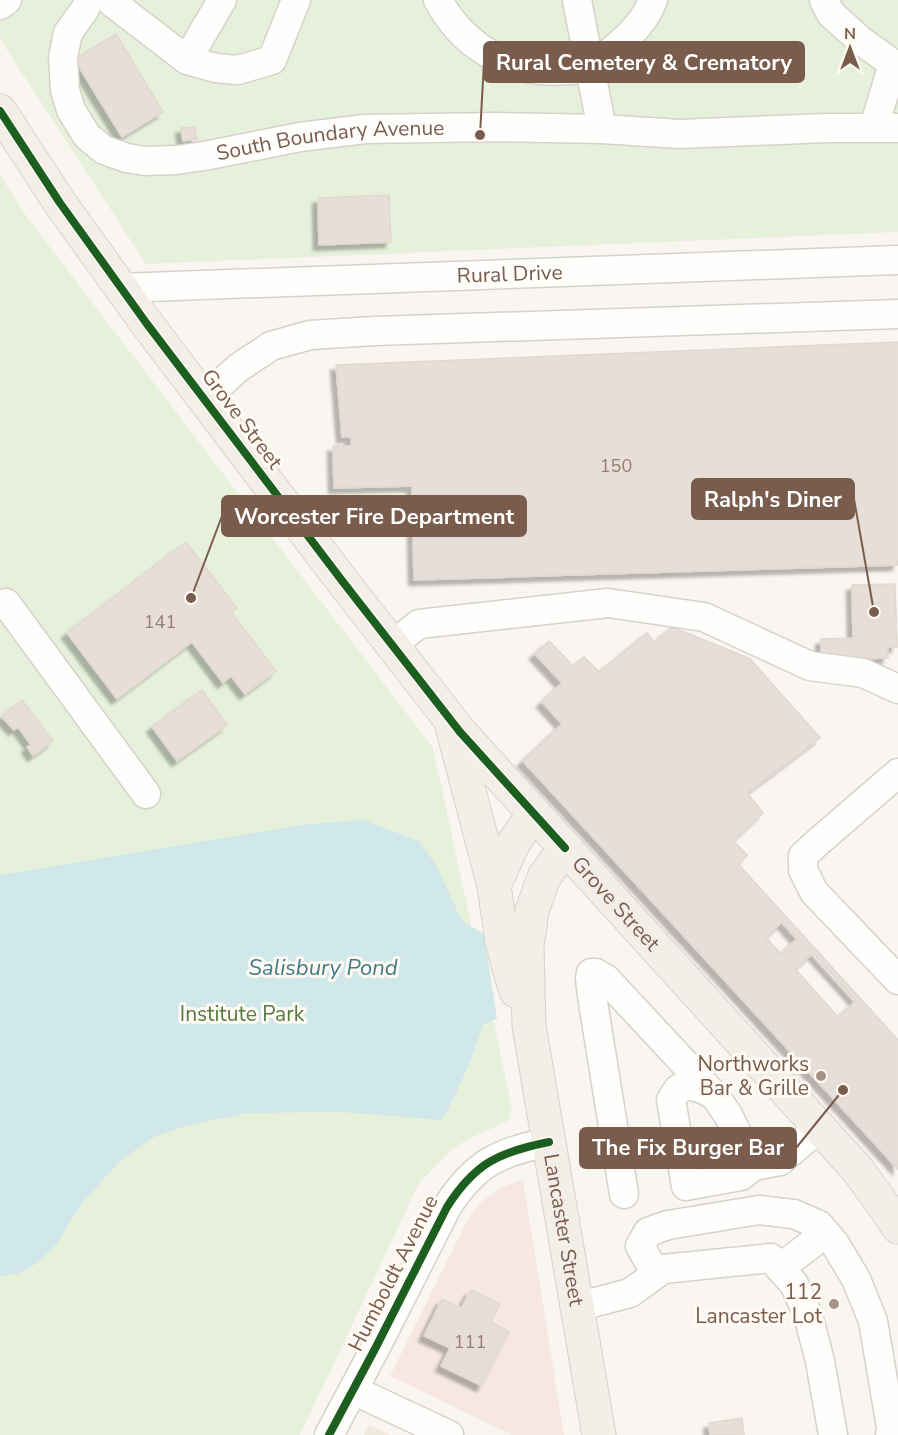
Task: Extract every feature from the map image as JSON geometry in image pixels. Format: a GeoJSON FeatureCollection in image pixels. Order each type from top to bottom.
{"type":"FeatureCollection","features":[{"type":"Feature","properties":{"kind":"main road","name":"Grove Street"},"geometry":{"type":"LineString","coordinates":[[0,111],[60,203],[120,288],[450,719],[857,1169],[898,1227]]}},
{"type":"Feature","properties":{"kind":"main road","name":"Lancaster Street"},"geometry":{"type":"LineString","coordinates":[[450,719],[494,886],[502,941],[529,1026]]}},
{"type":"Feature","properties":{"kind":"main road"},"geometry":{"type":"LineString","coordinates":[[494,886],[514,842],[534,814]]}},
{"type":"Feature","properties":{"kind":"main road","name":"Lancaster Street"},"geometry":{"type":"LineString","coordinates":[[565,848],[544,877],[532,911],[527,947],[529,1026],[599,1435]]}},
{"type":"Feature","properties":{"kind":"street"},"geometry":{"type":"LineString","coordinates":[[0,5],[7,0]]}},
{"type":"Feature","properties":{"kind":"street"},"geometry":{"type":"LineString","coordinates":[[187,60],[222,0]]}},
{"type":"Feature","properties":{"kind":"street"},"geometry":{"type":"LineString","coordinates":[[94,2],[187,60],[216,68],[238,70],[272,60],[296,0]]}},
{"type":"Feature","properties":{"kind":"street"},"geometry":{"type":"LineString","coordinates":[[438,0],[462,33],[482,50],[511,64],[539,70],[558,71],[590,68],[626,40],[648,12],[653,0]]}},
{"type":"Feature","properties":{"kind":"street"},"geometry":{"type":"LineString","coordinates":[[577,0],[602,129]]}},
{"type":"Feature","properties":{"kind":"street"},"geometry":{"type":"LineString","coordinates":[[824,0],[831,14],[860,40],[896,64],[886,128]]}},
{"type":"Feature","properties":{"kind":"street","name":"South Boundary Avenue"},"geometry":{"type":"LineString","coordinates":[[94,2],[68,33],[63,57],[64,90],[71,110],[87,136],[104,150],[145,161],[204,156],[300,137],[365,129],[495,127],[602,129],[679,134],[886,128]]}},
{"type":"Feature","properties":{"kind":"street","name":"Rural Drive"},"geometry":{"type":"LineString","coordinates":[[120,288],[898,260]]}},
{"type":"Feature","properties":{"kind":"street"},"geometry":{"type":"LineString","coordinates":[[204,399],[238,369],[271,346],[310,335],[898,314]]}},
{"type":"Feature","properties":{"kind":"street"},"geometry":{"type":"LineString","coordinates":[[6,603],[146,794]]}},
{"type":"Feature","properties":{"kind":"street"},"geometry":{"type":"LineString","coordinates":[[392,645],[419,624],[608,603],[704,617],[810,666],[863,673],[898,689]]}},
{"type":"Feature","properties":{"kind":"street"},"geometry":{"type":"LineString","coordinates":[[898,773],[804,856],[803,870],[814,892],[898,980]]}},
{"type":"Feature","properties":{"kind":"street"},"geometry":{"type":"LineString","coordinates":[[624,1194],[592,996],[591,973],[596,973],[606,979],[715,1096],[728,1115],[754,1166]]}},
{"type":"Feature","properties":{"kind":"street"},"geometry":{"type":"LineString","coordinates":[[715,1096],[689,1085],[678,1089],[671,1100],[686,1186],[741,1176],[754,1166],[780,1161],[819,1128]]}},
{"type":"Feature","properties":{"kind":"street","name":"Humboldt Avenue"},"geometry":{"type":"LineString","coordinates":[[329,1435],[455,1193],[472,1175],[490,1161],[510,1151],[549,1142]]}},
{"type":"Feature","properties":{"kind":"street"},"geometry":{"type":"LineString","coordinates":[[656,1274],[640,1246],[648,1232],[668,1225],[759,1210],[794,1214],[819,1225],[836,1244],[856,1279],[873,1321],[890,1417],[891,1435]]}},
{"type":"Feature","properties":{"kind":"street"},"geometry":{"type":"LineString","coordinates":[[780,1268],[826,1233]]}},
{"type":"Feature","properties":{"kind":"street"},"geometry":{"type":"LineString","coordinates":[[577,1306],[630,1293],[663,1269],[771,1258],[794,1284],[808,1315],[820,1361],[833,1435]]}},
{"type":"Feature","properties":{"kind":"street"},"geometry":{"type":"LineString","coordinates":[[353,1390],[449,1435]]}},
{"type":"Feature","properties":{"kind":"shaded area"},"geometry":{"type":"Polygon","coordinates":[[[523,1180],[564,1435],[512,1435],[390,1376],[469,1217],[483,1200],[502,1187],[523,1180]]]}},
{"type":"Feature","properties":{"kind":"shaded area"},"geometry":{"type":"Polygon","coordinates":[[[369,1425],[390,1435],[364,1435],[369,1425]]]}},
{"type":"Feature","properties":{"kind":"green space"},"geometry":{"type":"Polygon","coordinates":[[[0,0],[898,0],[898,232],[146,264],[0,39],[0,0]]]}},
{"type":"Feature","properties":{"kind":"green space","name":"Institute Park"},"geometry":{"type":"Polygon","coordinates":[[[0,175],[26,216],[433,748],[512,1109],[509,1120],[453,1148],[419,1183],[300,1435],[0,1435],[0,175]]]}},
{"type":"Feature","properties":{"kind":"water","name":"Salisbury Pond"},"geometry":{"type":"Polygon","coordinates":[[[363,820],[419,841],[436,865],[462,921],[484,934],[497,1019],[483,1024],[465,1073],[442,1120],[341,1112],[247,1113],[189,1125],[154,1137],[121,1160],[82,1203],[56,1245],[33,1266],[17,1274],[0,1276],[0,875],[302,825],[363,820]]]}},
{"type":"Feature","properties":{"kind":"building"},"geometry":{"type":"Polygon","coordinates":[[[116,34],[163,112],[122,137],[74,59],[116,34]]]}},
{"type":"Feature","properties":{"kind":"building"},"geometry":{"type":"Polygon","coordinates":[[[195,127],[197,139],[183,141],[181,128],[195,127]]]}},
{"type":"Feature","properties":{"kind":"building"},"geometry":{"type":"Polygon","coordinates":[[[389,195],[391,242],[319,245],[318,198],[389,195]]]}},
{"type":"Feature","properties":{"kind":"building"},"geometry":{"type":"Polygon","coordinates":[[[898,342],[898,565],[414,580],[412,486],[334,488],[333,446],[351,446],[351,437],[342,437],[336,365],[898,342]]]}},
{"type":"Feature","properties":{"kind":"building"},"geometry":{"type":"Polygon","coordinates":[[[186,542],[237,608],[231,612],[276,671],[245,694],[231,676],[223,683],[192,642],[117,699],[67,633],[186,542]]]}},
{"type":"Feature","properties":{"kind":"building"},"geometry":{"type":"Polygon","coordinates":[[[895,584],[897,647],[888,647],[888,658],[821,660],[821,639],[853,638],[852,585],[895,584]]]}},
{"type":"Feature","properties":{"kind":"building"},"geometry":{"type":"Polygon","coordinates":[[[672,627],[750,659],[820,738],[747,793],[763,813],[733,841],[747,855],[738,864],[898,1040],[898,1169],[523,761],[562,724],[542,702],[562,683],[535,654],[549,641],[573,666],[584,657],[599,672],[647,633],[654,642],[672,627]],[[782,922],[766,938],[781,954],[797,939],[782,922]],[[813,953],[795,969],[838,1017],[856,1001],[813,953]]]}},
{"type":"Feature","properties":{"kind":"building"},"geometry":{"type":"Polygon","coordinates":[[[672,627],[750,659],[820,738],[747,793],[763,813],[733,841],[747,855],[738,864],[898,1040],[898,1169],[523,761],[562,724],[542,702],[562,683],[535,654],[549,641],[573,666],[584,657],[599,672],[647,633],[654,642],[672,627]],[[782,922],[766,938],[781,954],[797,939],[782,922]],[[813,953],[795,969],[838,1017],[856,1001],[813,953]]]}},
{"type":"Feature","properties":{"kind":"building"},"geometry":{"type":"Polygon","coordinates":[[[202,690],[227,725],[177,761],[152,727],[202,690]]]}},
{"type":"Feature","properties":{"kind":"building"},"geometry":{"type":"Polygon","coordinates":[[[22,700],[53,741],[33,756],[27,747],[31,745],[18,727],[14,730],[2,717],[22,700]]]}},
{"type":"Feature","properties":{"kind":"building"},"geometry":{"type":"Polygon","coordinates":[[[471,1290],[500,1304],[491,1322],[509,1332],[482,1386],[441,1366],[450,1348],[424,1336],[442,1299],[461,1308],[471,1290]]]}},
{"type":"Feature","properties":{"kind":"building"},"geometry":{"type":"Polygon","coordinates":[[[742,1418],[744,1435],[710,1435],[709,1423],[742,1418]]]}},
{"type":"Feature","properties":{"kind":"cycle path"},"geometry":{"type":"LineString","coordinates":[[0,111],[60,203],[147,324],[343,582],[460,732],[565,848]]}},
{"type":"Feature","properties":{"kind":"cycle path"},"geometry":{"type":"LineString","coordinates":[[329,1435],[447,1207],[457,1192],[478,1170],[502,1155],[549,1142]]}},
{"type":"Feature","properties":{"kind":"place","name":"Rural Cemetery & Crematory"},"geometry":{"type":"Point","coordinates":[480,135]}},
{"type":"Feature","properties":{"kind":"place","name":"Worcester Fire Department"},"geometry":{"type":"Point","coordinates":[191,598]}},
{"type":"Feature","properties":{"kind":"place","name":"Ralph's Diner"},"geometry":{"type":"Point","coordinates":[874,612]}},
{"type":"Feature","properties":{"kind":"place","name":"Northworks Bar & Grille"},"geometry":{"type":"Point","coordinates":[821,1076]}},
{"type":"Feature","properties":{"kind":"place","name":"The Fix Burger Bar"},"geometry":{"type":"Point","coordinates":[843,1090]}},
{"type":"Feature","properties":{"kind":"place","name":"112 Lancaster Lot"},"geometry":{"type":"Point","coordinates":[834,1304]}}]}
